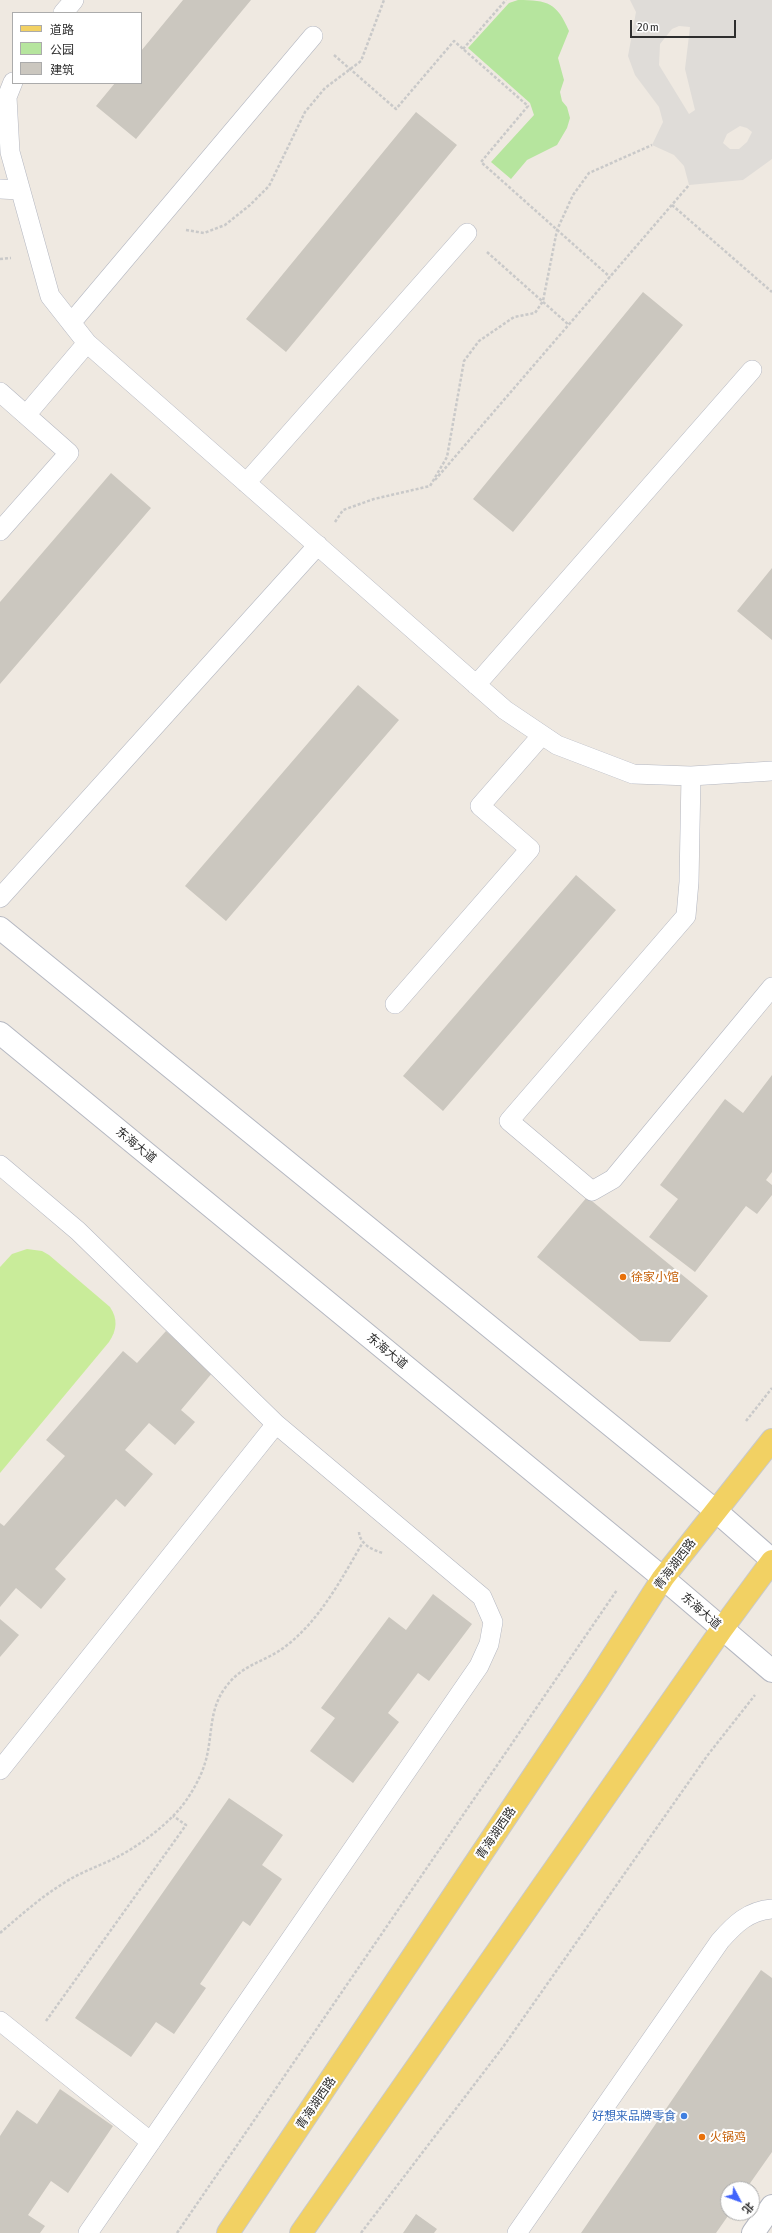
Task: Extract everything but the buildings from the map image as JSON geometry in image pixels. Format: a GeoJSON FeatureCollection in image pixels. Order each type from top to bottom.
{"type":"FeatureCollection","features":[{"type":"Feature","properties":{"kind":"main road","name":"青海湖西路"},"geometry":{"type":"LineString","coordinates":[[228,2233],[595,1684],[663,1578],[772,1440]]}},
{"type":"Feature","properties":{"kind":"main road"},"geometry":{"type":"LineString","coordinates":[[302,2233],[722,1629],[772,1560]]}},
{"type":"Feature","properties":{"kind":"street"},"geometry":{"type":"LineString","coordinates":[[0,928],[716,1511],[772,1560]]}},
{"type":"Feature","properties":{"kind":"street","name":"东海大道"},"geometry":{"type":"LineString","coordinates":[[0,1033],[663,1578],[772,1671]]}},
{"type":"Feature","properties":{"kind":"street"},"geometry":{"type":"LineString","coordinates":[[753,2233],[772,2206]]}},
{"type":"Feature","properties":{"kind":"lane"},"geometry":{"type":"LineString","coordinates":[[64,12],[74,0]]}},
{"type":"Feature","properties":{"kind":"lane"},"geometry":{"type":"LineString","coordinates":[[71,323],[313,36]]}},
{"type":"Feature","properties":{"kind":"lane"},"geometry":{"type":"LineString","coordinates":[[12,84],[7,97],[10,152],[50,296],[87,343],[505,710],[557,745],[632,774],[691,776],[772,771]]}},
{"type":"Feature","properties":{"kind":"lane"},"geometry":{"type":"LineString","coordinates":[[0,189],[20,190]]}},
{"type":"Feature","properties":{"kind":"lane"},"geometry":{"type":"LineString","coordinates":[[246,483],[467,233]]}},
{"type":"Feature","properties":{"kind":"lane"},"geometry":{"type":"LineString","coordinates":[[26,415],[87,343]]}},
{"type":"Feature","properties":{"kind":"lane"},"geometry":{"type":"LineString","coordinates":[[476,685],[752,370]]}},
{"type":"Feature","properties":{"kind":"lane"},"geometry":{"type":"LineString","coordinates":[[0,392],[69,453],[0,531]]}},
{"type":"Feature","properties":{"kind":"lane"},"geometry":{"type":"LineString","coordinates":[[0,898],[318,545]]}},
{"type":"Feature","properties":{"kind":"lane"},"geometry":{"type":"LineString","coordinates":[[395,1004],[530,849],[480,806],[542,735]]}},
{"type":"Feature","properties":{"kind":"lane"},"geometry":{"type":"LineString","coordinates":[[691,776],[689,882],[686,916],[509,1121],[592,1191],[613,1179],[772,987]]}},
{"type":"Feature","properties":{"kind":"lane"},"geometry":{"type":"LineString","coordinates":[[0,1165],[78,1231],[276,1424],[482,1597],[493,1622],[489,1644],[479,1666],[88,2233]]}},
{"type":"Feature","properties":{"kind":"lane"},"geometry":{"type":"LineString","coordinates":[[0,1770],[276,1424]]}},
{"type":"Feature","properties":{"kind":"lane"},"geometry":{"type":"LineString","coordinates":[[517,2233],[720,1942],[736,1924],[751,1913],[772,1909]]}},
{"type":"Feature","properties":{"kind":"lane"},"geometry":{"type":"LineString","coordinates":[[0,2021],[151,2142]]}},
{"type":"Feature","properties":{"kind":"path"},"geometry":{"type":"LineString","coordinates":[[154,225],[204,233],[225,225],[250,205],[269,186],[305,112],[326,88],[361,61],[384,0]]}},
{"type":"Feature","properties":{"kind":"path"},"geometry":{"type":"LineString","coordinates":[[463,49],[506,0]]}},
{"type":"Feature","properties":{"kind":"path"},"geometry":{"type":"LineString","coordinates":[[313,36],[396,109],[454,41],[528,106],[481,162],[610,277]]}},
{"type":"Feature","properties":{"kind":"path"},"geometry":{"type":"LineString","coordinates":[[430,486],[447,457],[464,361],[479,341],[514,317],[535,312],[543,301],[557,230],[573,195],[589,173],[652,145]]}},
{"type":"Feature","properties":{"kind":"path"},"geometry":{"type":"LineString","coordinates":[[318,545],[343,510],[374,499],[430,486],[689,185]]}},
{"type":"Feature","properties":{"kind":"path"},"geometry":{"type":"LineString","coordinates":[[672,205],[772,292]]}},
{"type":"Feature","properties":{"kind":"path"},"geometry":{"type":"LineString","coordinates":[[467,233],[569,325]]}},
{"type":"Feature","properties":{"kind":"path"},"geometry":{"type":"LineString","coordinates":[[744,1424],[772,1388]]}},
{"type":"Feature","properties":{"kind":"path"},"geometry":{"type":"LineString","coordinates":[[0,1933],[39,1900],[65,1882],[122,1854],[151,1835],[173,1816],[192,1790],[205,1763],[215,1704],[225,1688],[241,1670],[269,1657],[287,1645],[306,1626],[333,1593],[364,1542]]}},
{"type":"Feature","properties":{"kind":"path"},"geometry":{"type":"LineString","coordinates":[[177,2233],[639,1559]]}},
{"type":"Feature","properties":{"kind":"path"},"geometry":{"type":"LineString","coordinates":[[361,2233],[503,2047],[707,1756],[758,1691]]}},
{"type":"Feature","properties":{"kind":"path"},"geometry":{"type":"LineString","coordinates":[[29,2044],[186,1825],[173,1816]]}},
{"type":"Feature","properties":{"kind":"green space"},"geometry":{"type":"Polygon","coordinates":[[[518,0],[544,2],[550,5],[560,14],[569,31],[558,58],[564,80],[560,92],[562,101],[567,107],[570,118],[567,128],[557,145],[527,160],[511,179],[491,162],[534,115],[530,103],[468,48],[509,3],[518,0]]]}},
{"type":"Feature","properties":{"kind":"green space"},"geometry":{"type":"Polygon","coordinates":[[[27,1249],[42,1251],[49,1255],[110,1307],[113,1311],[116,1324],[114,1333],[109,1342],[0,1473],[0,1267],[12,1254],[27,1249]]]}},
{"type":"Feature","properties":{"kind":"shaded area"},"geometry":{"type":"Polygon","coordinates":[[[630,0],[772,0],[772,159],[743,180],[689,185],[684,166],[674,155],[652,145],[663,122],[659,107],[635,75],[628,56],[636,12],[630,0]],[[679,26],[672,29],[660,44],[659,65],[689,114],[695,110],[685,69],[690,27],[679,26]],[[740,126],[727,134],[723,143],[730,149],[739,149],[747,142],[752,132],[747,128],[740,126]]]}},
{"type":"Feature","properties":{"kind":"place","name":"徐家小馆"},"geometry":{"type":"Point","coordinates":[623,1277]}},
{"type":"Feature","properties":{"kind":"place","name":"好想来品牌零食"},"geometry":{"type":"Point","coordinates":[684,2116]}},
{"type":"Feature","properties":{"kind":"place","name":"火锅鸡"},"geometry":{"type":"Point","coordinates":[702,2137]}}]}
